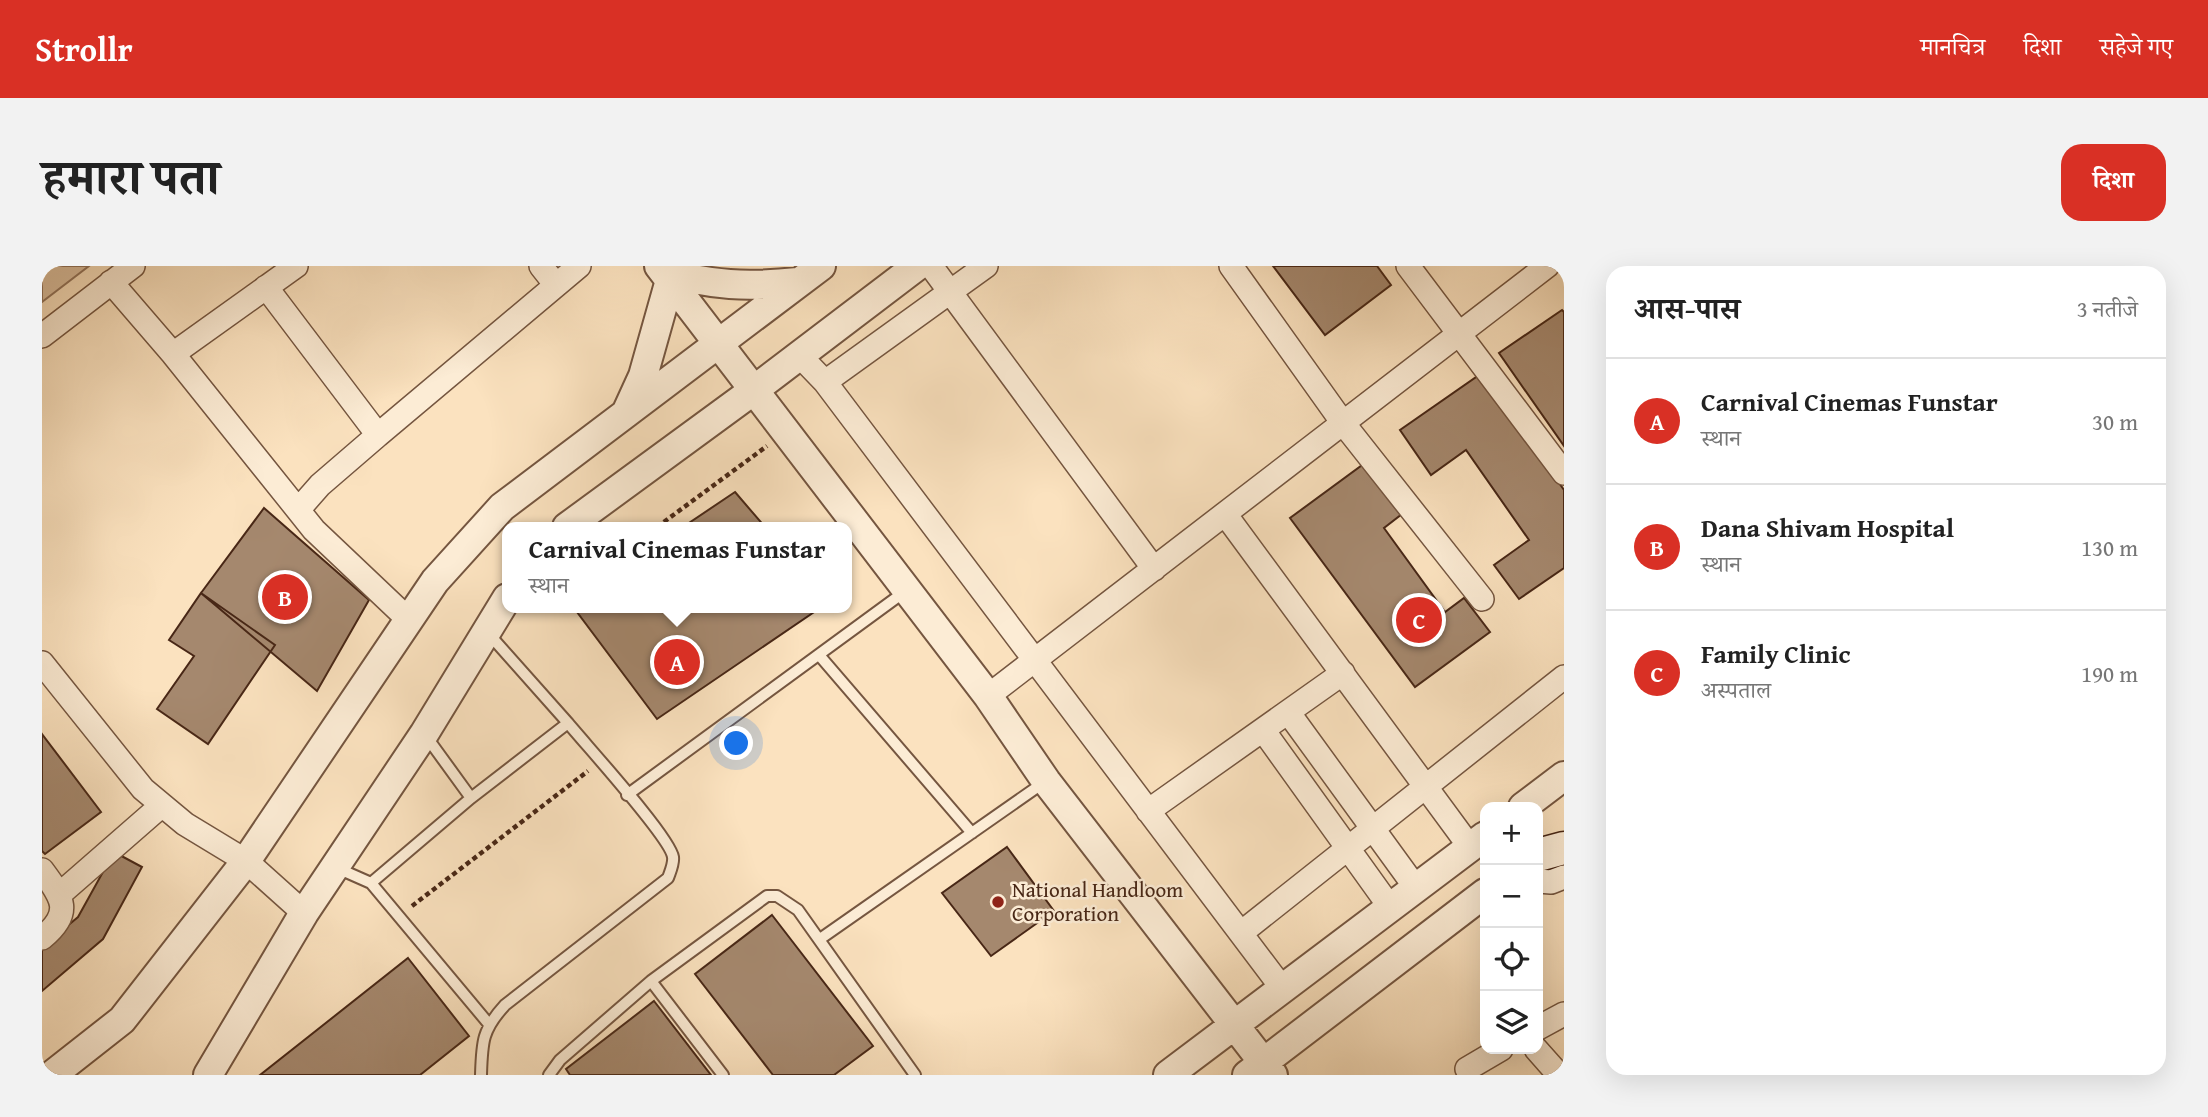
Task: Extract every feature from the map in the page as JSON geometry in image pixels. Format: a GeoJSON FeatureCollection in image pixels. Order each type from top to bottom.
{"type":"FeatureCollection","features":[{"type":"Feature","properties":{"kind":"main road"},"geometry":{"type":"LineString","coordinates":[[1543,853],[1564,848]]}},
{"type":"Feature","properties":{"kind":"street"},"geometry":{"type":"LineString","coordinates":[[42,336],[133,266]]}},
{"type":"Feature","properties":{"kind":"street"},"geometry":{"type":"LineString","coordinates":[[173,354],[296,266]]}},
{"type":"Feature","properties":{"kind":"street"},"geometry":{"type":"LineString","coordinates":[[541,266],[556,285]]}},
{"type":"Feature","properties":{"kind":"street"},"geometry":{"type":"LineString","coordinates":[[298,510],[320,485],[579,266]]}},
{"type":"Feature","properties":{"kind":"street"},"geometry":{"type":"LineString","coordinates":[[574,522],[800,356],[917,266]]}},
{"type":"Feature","properties":{"kind":"street"},"geometry":{"type":"LineString","coordinates":[[931,266],[1154,569]]}},
{"type":"Feature","properties":{"kind":"street"},"geometry":{"type":"LineString","coordinates":[[825,382],[986,266]]}},
{"type":"Feature","properties":{"kind":"street"},"geometry":{"type":"LineString","coordinates":[[1231,266],[1343,424],[1482,599]]}},
{"type":"Feature","properties":{"kind":"street"},"geometry":{"type":"LineString","coordinates":[[1408,266],[1564,473]]}},
{"type":"Feature","properties":{"kind":"street"},"geometry":{"type":"LineString","coordinates":[[988,696],[1547,266]]}},
{"type":"Feature","properties":{"kind":"street"},"geometry":{"type":"LineString","coordinates":[[664,272],[687,279],[749,287],[810,274]]}},
{"type":"Feature","properties":{"kind":"street"},"geometry":{"type":"LineString","coordinates":[[664,272],[908,589],[988,696],[1046,781],[1235,1024],[1261,1071],[1480,897]]}},
{"type":"Feature","properties":{"kind":"street"},"geometry":{"type":"LineString","coordinates":[[625,414],[643,376],[664,272]]}},
{"type":"Feature","properties":{"kind":"street"},"geometry":{"type":"LineString","coordinates":[[52,1075],[122,1020],[246,861],[435,581],[502,507],[810,274]]}},
{"type":"Feature","properties":{"kind":"street"},"geometry":{"type":"LineString","coordinates":[[111,282],[173,354],[314,530],[410,621]]}},
{"type":"Feature","properties":{"kind":"street"},"geometry":{"type":"LineString","coordinates":[[266,287],[378,435]]}},
{"type":"Feature","properties":{"kind":"street"},"geometry":{"type":"LineString","coordinates":[[800,356],[825,382],[1282,988]]}},
{"type":"Feature","properties":{"kind":"street"},"geometry":{"type":"LineString","coordinates":[[1168,1075],[1478,841],[1426,786],[1225,514]]}},
{"type":"Feature","properties":{"kind":"street"},"geometry":{"type":"LineString","coordinates":[[208,1075],[304,912],[424,734],[502,606]]}},
{"type":"Feature","properties":{"kind":"street"},"geometry":{"type":"LineString","coordinates":[[42,663],[143,789],[185,824],[246,861],[304,912]]}},
{"type":"Feature","properties":{"kind":"street"},"geometry":{"type":"LineString","coordinates":[[1148,811],[1343,673]]}},
{"type":"Feature","properties":{"kind":"street"},"geometry":{"type":"LineString","coordinates":[[1241,933],[1564,677]]}},
{"type":"Feature","properties":{"kind":"street"},"geometry":{"type":"LineString","coordinates":[[1288,712],[1416,888]]}},
{"type":"Feature","properties":{"kind":"street"},"geometry":{"type":"LineString","coordinates":[[1263,730],[1390,907]]}},
{"type":"Feature","properties":{"kind":"street"},"geometry":{"type":"LineString","coordinates":[[1530,802],[1564,776]]}},
{"type":"Feature","properties":{"kind":"street"},"geometry":{"type":"LineString","coordinates":[[60,894],[162,805]]}},
{"type":"Feature","properties":{"kind":"street"},"geometry":{"type":"LineString","coordinates":[[1543,850],[1564,833]]}},
{"type":"Feature","properties":{"kind":"street"},"geometry":{"type":"LineString","coordinates":[[42,870],[60,894],[62,915],[56,926],[42,937]]}},
{"type":"Feature","properties":{"kind":"street"},"geometry":{"type":"LineString","coordinates":[[1543,881],[1551,882],[1564,877]]}},
{"type":"Feature","properties":{"kind":"street"},"geometry":{"type":"LineString","coordinates":[[1543,1025],[1564,1014]]}},
{"type":"Feature","properties":{"kind":"street"},"geometry":{"type":"LineString","coordinates":[[1467,1069],[1492,1054]]}},
{"type":"Feature","properties":{"kind":"street"},"geometry":{"type":"LineString","coordinates":[[1540,1054],[1559,1075]]}},
{"type":"Feature","properties":{"kind":"lane"},"geometry":{"type":"LineString","coordinates":[[627,794],[908,589]]}},
{"type":"Feature","properties":{"kind":"lane"},"geometry":{"type":"LineString","coordinates":[[481,1075],[482,1042],[488,1023],[505,1005],[668,878],[674,860],[670,847],[627,794],[487,631]]}},
{"type":"Feature","properties":{"kind":"lane"},"geometry":{"type":"LineString","coordinates":[[819,655],[972,833]]}},
{"type":"Feature","properties":{"kind":"lane"},"geometry":{"type":"LineString","coordinates":[[371,883],[471,798],[568,723]]}},
{"type":"Feature","properties":{"kind":"lane"},"geometry":{"type":"LineString","coordinates":[[424,734],[471,798]]}},
{"type":"Feature","properties":{"kind":"lane"},"geometry":{"type":"LineString","coordinates":[[820,939],[1046,781]]}},
{"type":"Feature","properties":{"kind":"lane"},"geometry":{"type":"LineString","coordinates":[[336,868],[371,883],[488,1023]]}},
{"type":"Feature","properties":{"kind":"lane"},"geometry":{"type":"LineString","coordinates":[[549,1075],[560,1060],[651,982],[767,896],[777,896],[798,910],[915,1075]]}},
{"type":"Feature","properties":{"kind":"lane"},"geometry":{"type":"LineString","coordinates":[[651,982],[723,1075]]}},
{"type":"Feature","properties":{"kind":"path"},"geometry":{"type":"LineString","coordinates":[[664,522],[787,431]]}},
{"type":"Feature","properties":{"kind":"path"},"geometry":{"type":"LineString","coordinates":[[399,916],[600,762]]}},
{"type":"Feature","properties":{"kind":"shaded area"},"geometry":{"type":"Polygon","coordinates":[[[42,266],[89,266],[42,302],[42,266]]]}},
{"type":"Feature","properties":{"kind":"building"},"geometry":{"type":"Polygon","coordinates":[[[1273,266],[1377,266],[1391,285],[1325,335],[1273,266]]]}},
{"type":"Feature","properties":{"kind":"building"},"geometry":{"type":"Polygon","coordinates":[[[1562,310],[1564,312],[1564,446],[1499,353],[1562,310]]]}},
{"type":"Feature","properties":{"kind":"building"},"geometry":{"type":"Polygon","coordinates":[[[1482,373],[1564,490],[1564,568],[1519,599],[1494,565],[1529,540],[1466,450],[1431,475],[1400,430],[1482,373]]]}},
{"type":"Feature","properties":{"kind":"building"},"geometry":{"type":"Polygon","coordinates":[[[1365,463],[1402,514],[1384,528],[1445,612],[1464,598],[1490,632],[1415,687],[1290,518],[1365,463]]]}},
{"type":"Feature","properties":{"kind":"building"},"geometry":{"type":"Polygon","coordinates":[[[735,492],[761,522],[690,522],[735,492]]]}},
{"type":"Feature","properties":{"kind":"building"},"geometry":{"type":"Polygon","coordinates":[[[264,508],[369,600],[317,691],[201,593],[264,508]]]}},
{"type":"Feature","properties":{"kind":"building"},"geometry":{"type":"Polygon","coordinates":[[[201,593],[275,645],[208,744],[157,709],[194,656],[169,640],[201,593]]]}},
{"type":"Feature","properties":{"kind":"building"},"geometry":{"type":"Polygon","coordinates":[[[578,613],[813,613],[657,719],[578,613]]]}},
{"type":"Feature","properties":{"kind":"building"},"geometry":{"type":"Polygon","coordinates":[[[42,734],[101,812],[45,854],[42,851],[42,734]]]}},
{"type":"Feature","properties":{"kind":"building","name":"National Handloom Corporation"},"geometry":{"type":"Polygon","coordinates":[[[1007,847],[1054,911],[991,956],[942,893],[1007,847]]]}},
{"type":"Feature","properties":{"kind":"building"},"geometry":{"type":"Polygon","coordinates":[[[114,852],[142,867],[103,939],[42,991],[42,947],[78,917],[114,852]]]}},
{"type":"Feature","properties":{"kind":"building"},"geometry":{"type":"Polygon","coordinates":[[[772,915],[873,1046],[834,1075],[773,1075],[695,974],[772,915]]]}},
{"type":"Feature","properties":{"kind":"building"},"geometry":{"type":"Polygon","coordinates":[[[408,958],[469,1036],[420,1075],[260,1075],[408,958]]]}},
{"type":"Feature","properties":{"kind":"building"},"geometry":{"type":"Polygon","coordinates":[[[654,1001],[711,1075],[570,1075],[566,1069],[654,1001]]]}},
{"type":"Feature","properties":{"kind":"place","name":"Dana Shivam Hospital"},"geometry":{"type":"Point","coordinates":[285,597]}},
{"type":"Feature","properties":{"kind":"place","name":"Family Clinic"},"geometry":{"type":"Point","coordinates":[1419,620]}},
{"type":"Feature","properties":{"kind":"place","name":"Carnival Cinemas Funstar"},"geometry":{"type":"Point","coordinates":[677,662]}},
{"type":"Feature","properties":{"kind":"place","name":"National Handloom Corporation"},"geometry":{"type":"Point","coordinates":[998,902]}}]}
